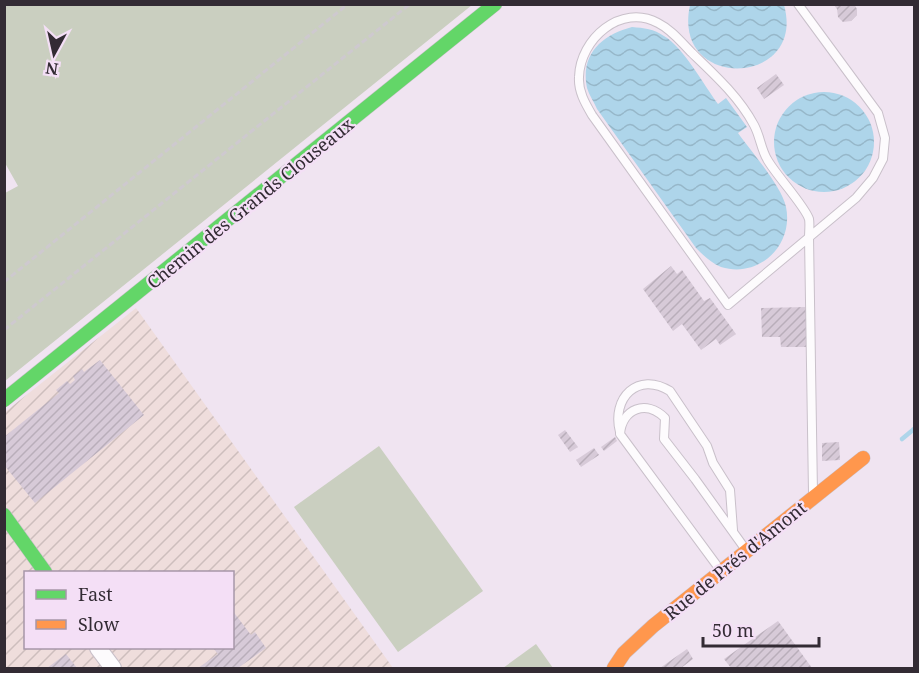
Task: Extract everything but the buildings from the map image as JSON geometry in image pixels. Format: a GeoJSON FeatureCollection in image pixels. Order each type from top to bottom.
{"type":"FeatureCollection","features":[{"type":"Feature","properties":{"kind":"street","name":"Chemin des Grands Clouseaux"},"geometry":{"type":"LineString","coordinates":[[4,400],[495,4]]}},
{"type":"Feature","properties":{"kind":"street","name":"Rue de Prés d'Amont"},"geometry":{"type":"LineString","coordinates":[[614,669],[624,653],[653,626],[863,458]]}},
{"type":"Feature","properties":{"kind":"street"},"geometry":{"type":"LineString","coordinates":[[4,515],[44,571]]}},
{"type":"Feature","properties":{"kind":"street"},"geometry":{"type":"LineString","coordinates":[[99,649],[113,669]]}},
{"type":"Feature","properties":{"kind":"lane"},"geometry":{"type":"LineString","coordinates":[[798,4],[878,113],[885,138],[883,159],[873,178],[856,198],[809,237],[728,305],[592,115],[582,97],[578,79],[581,60],[588,45],[600,31],[616,22],[634,18],[656,21],[671,31],[729,89],[754,126],[766,159],[808,218],[809,237],[813,497]]}},
{"type":"Feature","properties":{"kind":"lane"},"geometry":{"type":"LineString","coordinates":[[721,571],[620,434],[618,410],[624,396],[634,388],[647,384],[661,385],[670,391],[707,446],[713,463],[730,490],[733,531]]}},
{"type":"Feature","properties":{"kind":"lane"},"geometry":{"type":"LineString","coordinates":[[620,434],[627,418],[633,412],[646,406],[656,409],[665,418],[664,439],[746,550]]}},
{"type":"Feature","properties":{"kind":"path"},"geometry":{"type":"LineString","coordinates":[[4,282],[348,4]]}},
{"type":"Feature","properties":{"kind":"path"},"geometry":{"type":"LineString","coordinates":[[4,330],[410,4]]}},
{"type":"Feature","properties":{"kind":"shaded area"},"geometry":{"type":"Polygon","coordinates":[[[136,308],[393,668],[5,668],[5,412],[136,308]]]}},
{"type":"Feature","properties":{"kind":"green space"},"geometry":{"type":"Polygon","coordinates":[[[5,4],[472,5],[5,381],[5,193],[18,186],[5,163],[5,4]]]}},
{"type":"Feature","properties":{"kind":"green space"},"geometry":{"type":"Polygon","coordinates":[[[379,446],[483,591],[398,652],[294,507],[379,446]]]}},
{"type":"Feature","properties":{"kind":"green space"},"geometry":{"type":"Polygon","coordinates":[[[536,644],[553,668],[503,668],[536,644]]]}},
{"type":"Feature","properties":{"kind":"water"},"geometry":{"type":"Polygon","coordinates":[[[690,5],[784,5],[786,32],[776,52],[759,64],[738,68],[717,65],[700,53],[690,33],[690,5]]]}},
{"type":"Feature","properties":{"kind":"water"},"geometry":{"type":"Polygon","coordinates":[[[632,27],[653,30],[671,41],[686,57],[718,104],[726,98],[747,127],[738,133],[779,190],[786,207],[785,234],[771,256],[760,263],[748,268],[721,267],[701,253],[597,109],[587,88],[587,65],[590,56],[611,35],[632,27]]]}},
{"type":"Feature","properties":{"kind":"water"},"geometry":{"type":"Polygon","coordinates":[[[824,92],[843,96],[860,106],[870,123],[874,142],[870,161],[860,178],[843,188],[824,192],[805,188],[788,178],[778,161],[774,142],[778,123],[788,106],[805,96],[824,92]]]}},
{"type":"Feature","properties":{"kind":"waterway"},"geometry":{"type":"LineString","coordinates":[[902,439],[914,429]]}},
{"type":"Feature","properties":{"kind":"traffic: fast"},"geometry":{"type":"LineString","coordinates":[[4,400],[495,4]]}},
{"type":"Feature","properties":{"kind":"traffic: fast"},"geometry":{"type":"LineString","coordinates":[[4,515],[44,571]]}},
{"type":"Feature","properties":{"kind":"traffic: slow"},"geometry":{"type":"LineString","coordinates":[[614,668],[624,653],[653,626],[863,458]]}}]}
